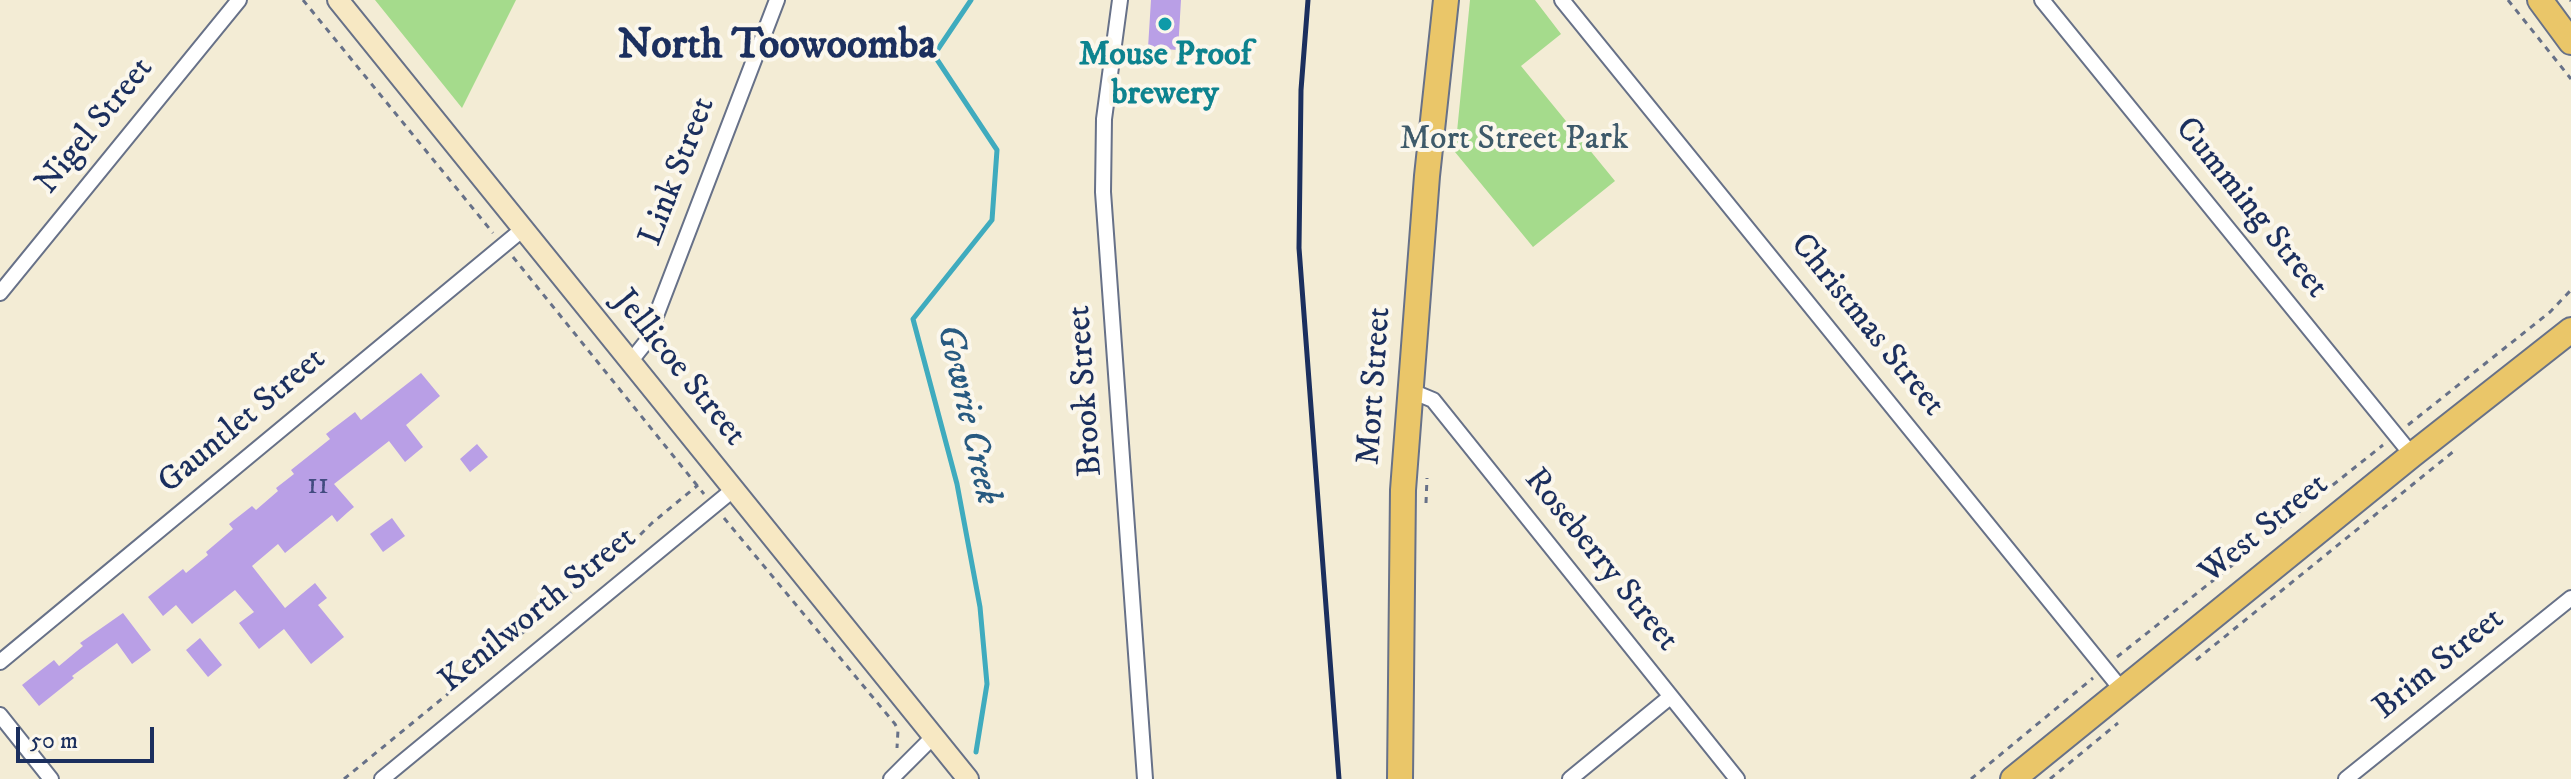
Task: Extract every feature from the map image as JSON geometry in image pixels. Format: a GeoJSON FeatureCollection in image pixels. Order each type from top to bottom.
{"type":"FeatureCollection","features":[{"type":"Feature","properties":{"kind":"main road","name":"Jellicoe Street"},"geometry":{"type":"LineString","coordinates":[[338,0],[968,779]]}},
{"type":"Feature","properties":{"kind":"main road","name":"Mort Street"},"geometry":{"type":"LineString","coordinates":[[1400,779],[1403,490],[1427,176],[1446,0]]}},
{"type":"Feature","properties":{"kind":"main road"},"geometry":{"type":"LineString","coordinates":[[2561,11],[2571,42]]}},
{"type":"Feature","properties":{"kind":"main road","name":"West Street"},"geometry":{"type":"LineString","coordinates":[[2013,779],[2568,329]]}},
{"type":"Feature","properties":{"kind":"street","name":"Nigel Street"},"geometry":{"type":"LineString","coordinates":[[0,293],[239,0]]}},
{"type":"Feature","properties":{"kind":"street","name":"Link Street"},"geometry":{"type":"LineString","coordinates":[[630,362],[646,342],[777,0]]}},
{"type":"Feature","properties":{"kind":"street","name":"Brook Street"},"geometry":{"type":"LineString","coordinates":[[1120,0],[1104,119],[1103,192],[1145,779]]}},
{"type":"Feature","properties":{"kind":"street","name":"Christmas Street"},"geometry":{"type":"LineString","coordinates":[[1562,0],[2122,690]]}},
{"type":"Feature","properties":{"kind":"street","name":"Cumming Street"},"geometry":{"type":"LineString","coordinates":[[2042,0],[2412,455]]}},
{"type":"Feature","properties":{"kind":"street","name":"Gauntlet Street"},"geometry":{"type":"LineString","coordinates":[[0,662],[523,229]]}},
{"type":"Feature","properties":{"kind":"street","name":"Roseberry Street"},"geometry":{"type":"LineString","coordinates":[[1409,390],[1433,400],[1737,779]]}},
{"type":"Feature","properties":{"kind":"street","name":"Kenilworth Street"},"geometry":{"type":"LineString","coordinates":[[382,779],[734,489]]}},
{"type":"Feature","properties":{"kind":"street","name":"Brim Street"},"geometry":{"type":"LineString","coordinates":[[2346,779],[2571,598]]}},
{"type":"Feature","properties":{"kind":"street"},"geometry":{"type":"LineString","coordinates":[[1570,779],[1670,697]]}},
{"type":"Feature","properties":{"kind":"street"},"geometry":{"type":"LineString","coordinates":[[0,715],[51,779]]}},
{"type":"Feature","properties":{"kind":"street"},"geometry":{"type":"LineString","coordinates":[[892,778],[940,744]]}},
{"type":"Feature","properties":{"kind":"path"},"geometry":{"type":"LineString","coordinates":[[303,0],[895,724],[898,730],[897,748],[883,763],[892,778]]}},
{"type":"Feature","properties":{"kind":"path"},"geometry":{"type":"LineString","coordinates":[[2508,0],[2571,79]]}},
{"type":"Feature","properties":{"kind":"path"},"geometry":{"type":"LineString","coordinates":[[1971,779],[2550,312],[2571,290]]}},
{"type":"Feature","properties":{"kind":"path"},"geometry":{"type":"LineString","coordinates":[[2197,659],[2463,444]]}},
{"type":"Feature","properties":{"kind":"path"},"geometry":{"type":"LineString","coordinates":[[344,779],[631,544],[698,485]]}},
{"type":"Feature","properties":{"kind":"path"},"geometry":{"type":"LineString","coordinates":[[2050,779],[2126,717]]}},
{"type":"Feature","properties":{"kind":"green space"},"geometry":{"type":"Polygon","coordinates":[[[375,0],[516,0],[462,108],[375,0]]]}},
{"type":"Feature","properties":{"kind":"green space","name":"Mort Street Park"},"geometry":{"type":"Polygon","coordinates":[[[1470,0],[1535,0],[1561,34],[1521,66],[1615,181],[1533,247],[1455,152],[1470,0]]]}},
{"type":"Feature","properties":{"kind":"building","name":"Mouse Proof brewery"},"geometry":{"type":"Polygon","coordinates":[[[1151,0],[1181,0],[1178,50],[1148,48],[1151,0]]]}},
{"type":"Feature","properties":{"kind":"building"},"geometry":{"type":"Polygon","coordinates":[[[421,373],[440,396],[406,425],[423,447],[405,462],[389,441],[334,484],[354,507],[337,522],[332,515],[285,553],[278,544],[252,566],[285,608],[315,583],[327,598],[318,605],[344,637],[311,664],[284,629],[259,649],[239,623],[254,612],[235,590],[192,624],[176,605],[163,616],[148,597],[183,569],[186,573],[233,529],[229,524],[252,506],[256,510],[278,491],[276,488],[294,474],[291,470],[330,439],[326,434],[355,412],[361,420],[421,373]]]}},
{"type":"Feature","properties":{"kind":"building"},"geometry":{"type":"Polygon","coordinates":[[[477,444],[488,457],[470,472],[460,459],[477,444]]]}},
{"type":"Feature","properties":{"kind":"building"},"geometry":{"type":"Polygon","coordinates":[[[392,518],[405,536],[383,552],[370,534],[392,518]]]}},
{"type":"Feature","properties":{"kind":"building"},"geometry":{"type":"Polygon","coordinates":[[[123,613],[151,650],[132,664],[117,643],[72,676],[74,678],[39,706],[22,685],[54,660],[59,666],[83,646],[80,643],[123,613]]]}},
{"type":"Feature","properties":{"kind":"building"},"geometry":{"type":"Polygon","coordinates":[[[200,638],[222,665],[208,677],[186,650],[200,638]]]}},
{"type":"Feature","properties":{"kind":"waterway","name":"Gowrie Creek"},"geometry":{"type":"LineString","coordinates":[[971,0],[934,55],[997,150],[992,220],[913,319],[957,484],[980,607],[987,684],[976,752]]}},
{"type":"Feature","properties":{"kind":"railway"},"geometry":{"type":"LineString","coordinates":[[1308,0],[1301,90],[1299,248],[1339,779]]}},
{"type":"Feature","properties":{"kind":"place","name":"Mouse Proof brewery"},"geometry":{"type":"Point","coordinates":[1165,24]}},
{"type":"Feature","properties":{"kind":"district","name":"North Toowoomba"},"geometry":{"type":"Point","coordinates":[777,48]}}]}
